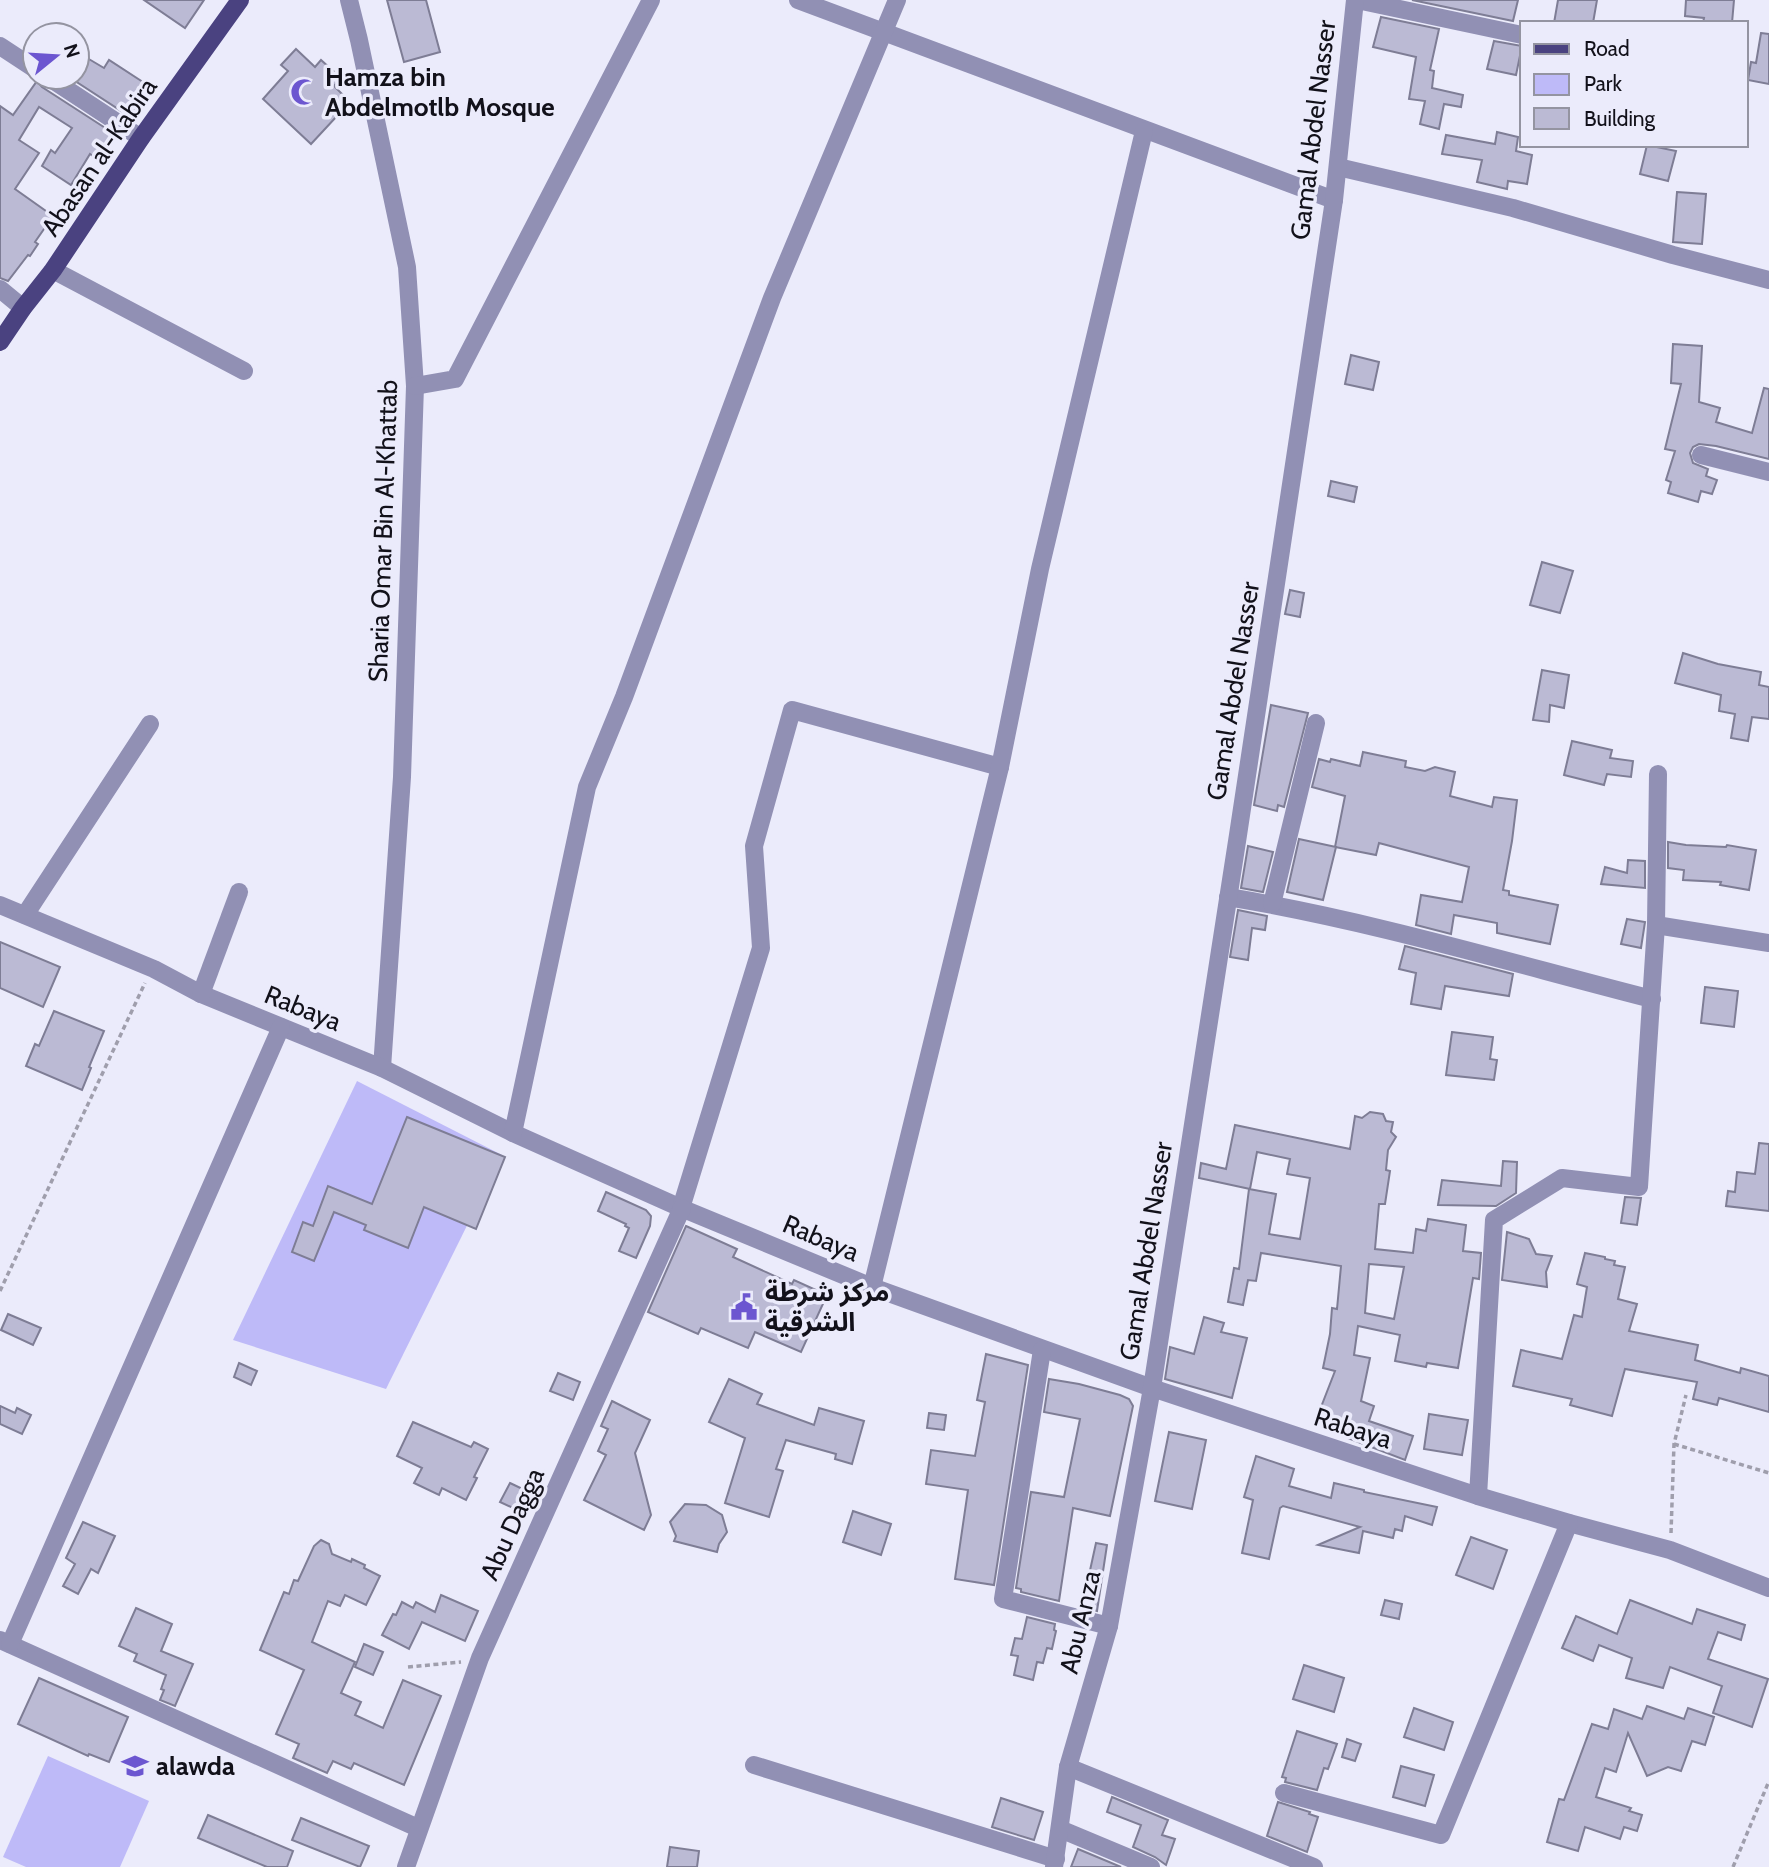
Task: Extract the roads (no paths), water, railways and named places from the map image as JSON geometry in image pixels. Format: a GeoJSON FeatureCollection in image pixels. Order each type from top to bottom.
{"type":"FeatureCollection","features":[{"type":"Feature","properties":{"kind":"main road","name":"Abasan al-Kabira"},"geometry":{"type":"LineString","coordinates":[[0,342],[53,271],[141,138],[240,0]]}},
{"type":"Feature","properties":{"kind":"street","name":"Sharia Omar Bin Al-Khattab"},"geometry":{"type":"LineString","coordinates":[[349,0],[407,267],[415,386],[402,777],[382,1068]]}},
{"type":"Feature","properties":{"kind":"street"},"geometry":{"type":"LineString","coordinates":[[415,386],[455,379],[651,0]]}},
{"type":"Feature","properties":{"kind":"street"},"geometry":{"type":"LineString","coordinates":[[798,0],[1334,200]]}},
{"type":"Feature","properties":{"kind":"street"},"geometry":{"type":"LineString","coordinates":[[513,1133],[587,787],[624,697],[772,298],[897,0]]}},
{"type":"Feature","properties":{"kind":"street"},"geometry":{"type":"LineString","coordinates":[[1356,0],[1520,35]]}},
{"type":"Feature","properties":{"kind":"street","name":"Gamal Abdel Nasser"},"geometry":{"type":"LineString","coordinates":[[1152,1388],[1334,200],[1356,0]]}},
{"type":"Feature","properties":{"kind":"street"},"geometry":{"type":"LineString","coordinates":[[0,46],[21,60]]}},
{"type":"Feature","properties":{"kind":"street"},"geometry":{"type":"LineString","coordinates":[[69,91],[141,138]]}},
{"type":"Feature","properties":{"kind":"street"},"geometry":{"type":"LineString","coordinates":[[872,1287],[1000,767],[1041,569],[1144,131]]}},
{"type":"Feature","properties":{"kind":"street"},"geometry":{"type":"LineString","coordinates":[[1338,167],[1513,208],[1673,255],[1769,279]]}},
{"type":"Feature","properties":{"kind":"street"},"geometry":{"type":"LineString","coordinates":[[53,271],[244,371]]}},
{"type":"Feature","properties":{"kind":"street"},"geometry":{"type":"LineString","coordinates":[[0,289],[23,308]]}},
{"type":"Feature","properties":{"kind":"street"},"geometry":{"type":"LineString","coordinates":[[1700,455],[1769,472]]}},
{"type":"Feature","properties":{"kind":"street","name":"Abu Dagga"},"geometry":{"type":"LineString","coordinates":[[406,1867],[480,1658],[682,1208],[761,948],[754,846],[792,710],[1000,767]]}},
{"type":"Feature","properties":{"kind":"street"},"geometry":{"type":"LineString","coordinates":[[1272,904],[1316,723]]}},
{"type":"Feature","properties":{"kind":"street"},"geometry":{"type":"LineString","coordinates":[[25,915],[150,724]]}},
{"type":"Feature","properties":{"kind":"street"},"geometry":{"type":"LineString","coordinates":[[1478,1496],[1494,1220],[1562,1178],[1639,1187],[1656,925],[1658,774]]}},
{"type":"Feature","properties":{"kind":"street"},"geometry":{"type":"LineString","coordinates":[[201,994],[239,892]]}},
{"type":"Feature","properties":{"kind":"street"},"geometry":{"type":"LineString","coordinates":[[1228,897],[1272,904],[1462,948],[1652,999]]}},
{"type":"Feature","properties":{"kind":"street","name":"Rabaya"},"geometry":{"type":"LineString","coordinates":[[0,905],[154,969],[201,994],[382,1068],[513,1133],[682,1208],[872,1287],[1152,1388],[1478,1496],[1545,1514],[1569,1524],[1670,1549],[1769,1588]]}},
{"type":"Feature","properties":{"kind":"street"},"geometry":{"type":"LineString","coordinates":[[1656,925],[1769,943]]}},
{"type":"Feature","properties":{"kind":"street"},"geometry":{"type":"LineString","coordinates":[[281,1027],[5,1642],[418,1828]]}},
{"type":"Feature","properties":{"kind":"street"},"geometry":{"type":"LineString","coordinates":[[1042,1350],[1003,1600],[1110,1626]]}},
{"type":"Feature","properties":{"kind":"street","name":"Abu Anza"},"geometry":{"type":"LineString","coordinates":[[1055,1863],[1068,1767],[1110,1626],[1152,1388]]}},
{"type":"Feature","properties":{"kind":"street"},"geometry":{"type":"LineString","coordinates":[[1284,1793],[1441,1835],[1569,1524]]}},
{"type":"Feature","properties":{"kind":"street"},"geometry":{"type":"LineString","coordinates":[[754,1765],[1055,1863]]}},
{"type":"Feature","properties":{"kind":"street"},"geometry":{"type":"LineString","coordinates":[[1068,1767],[1314,1867]]}},
{"type":"Feature","properties":{"kind":"street"},"geometry":{"type":"LineString","coordinates":[[1060,1829],[1150,1867]]}},
{"type":"Feature","properties":{"kind":"place","name":"Hamza bin Abdelmotlb Mosque"},"geometry":{"type":"Point","coordinates":[304,92]}},
{"type":"Feature","properties":{"kind":"place","name":"مركز شرطة الشرقية"},"geometry":{"type":"Point","coordinates":[744,1307]}},
{"type":"Feature","properties":{"kind":"place","name":"alawda"},"geometry":{"type":"Point","coordinates":[135,1766]}}]}
